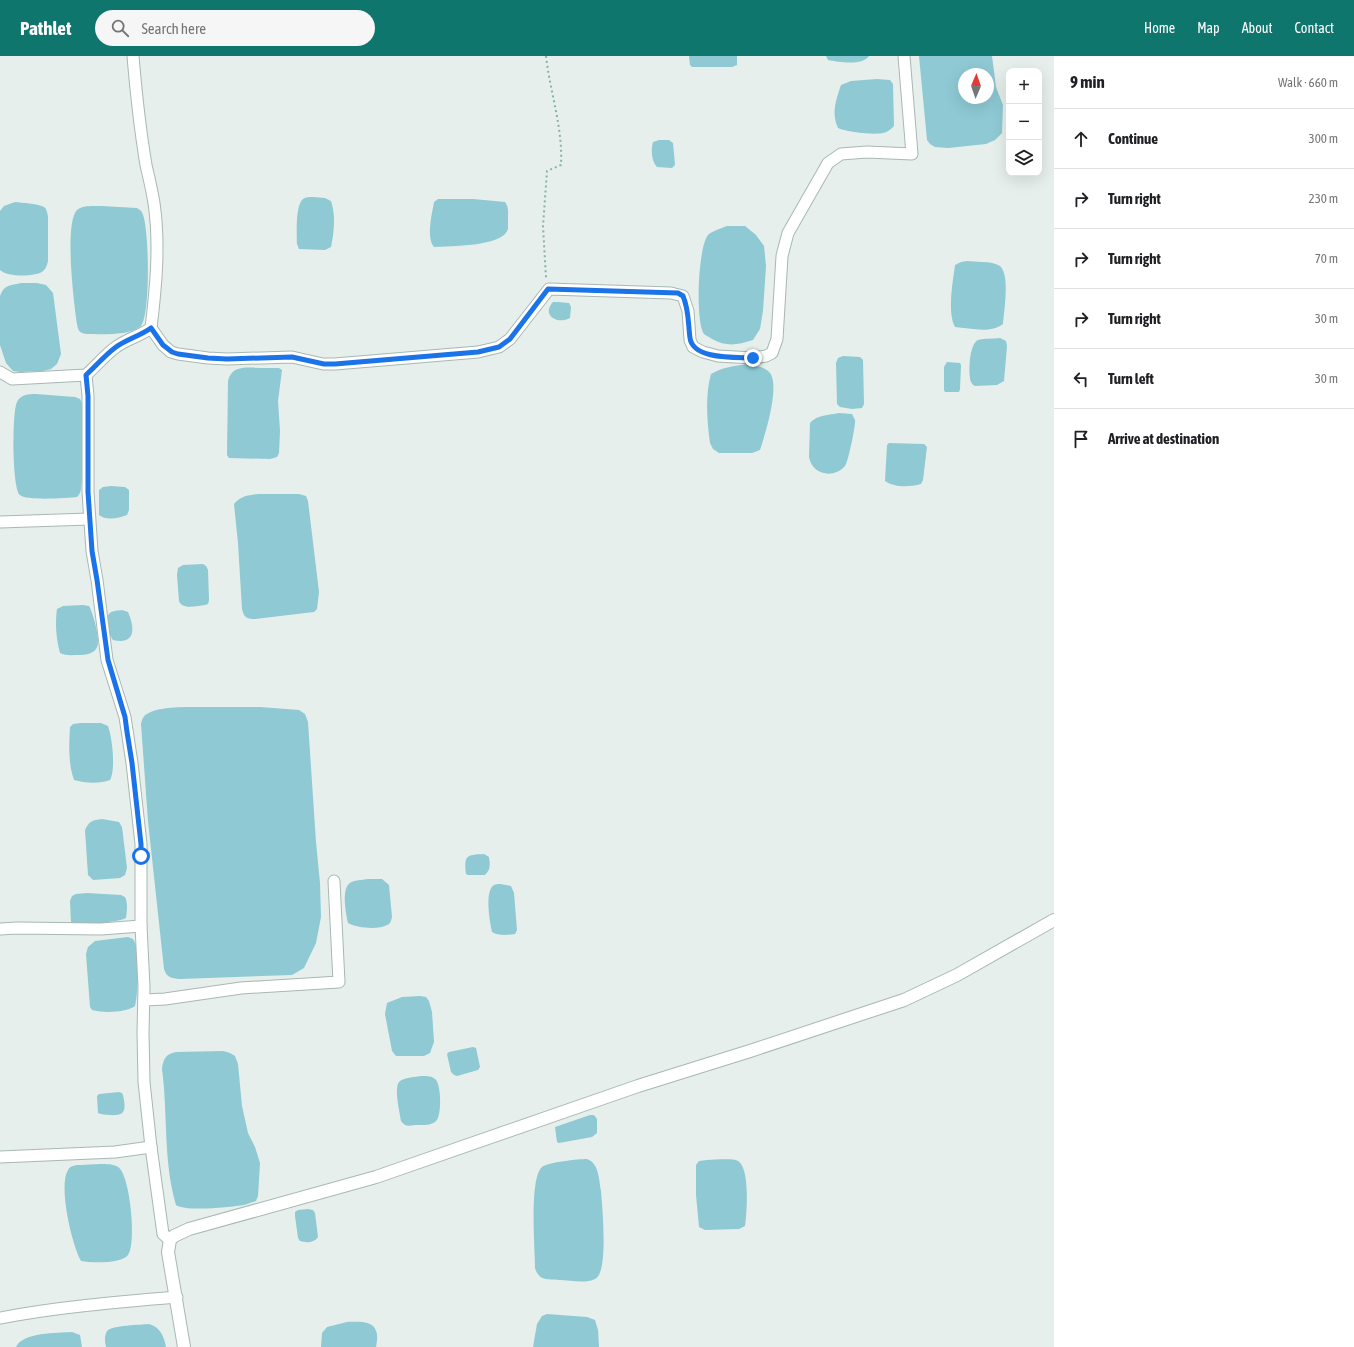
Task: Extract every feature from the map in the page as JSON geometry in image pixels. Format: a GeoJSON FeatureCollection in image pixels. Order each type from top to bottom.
{"type":"FeatureCollection","features":[{"type":"Feature","properties":{"kind":"street"},"geometry":{"type":"LineString","coordinates":[[133,56],[138,111],[156,223],[156,283],[151,328],[159,341],[172,352],[208,358],[245,359],[292,357],[324,364],[478,352],[499,347],[510,339],[548,289],[678,293],[683,296],[686,302],[690,340],[693,347],[703,352],[718,356],[753,358],[766,356],[772,353],[777,339],[782,256],[788,233],[828,163],[841,154],[867,152],[912,154],[904,56]]}},
{"type":"Feature","properties":{"kind":"street"},"geometry":{"type":"LineString","coordinates":[[0,372],[12,379],[86,375],[116,347],[151,328]]}},
{"type":"Feature","properties":{"kind":"street"},"geometry":{"type":"LineString","coordinates":[[86,375],[88,396],[89,520],[92,551],[108,660],[125,717],[132,763],[141,844],[144,1082],[162,1234],[170,1240]]}},
{"type":"Feature","properties":{"kind":"street"},"geometry":{"type":"LineString","coordinates":[[0,522],[89,520]]}},
{"type":"Feature","properties":{"kind":"street"},"geometry":{"type":"LineString","coordinates":[[144,1000],[166,999],[241,988],[339,982],[334,881]]}},
{"type":"Feature","properties":{"kind":"street"},"geometry":{"type":"LineString","coordinates":[[184,1347],[168,1246],[170,1240],[174,1236],[189,1228],[383,1174],[638,1086],[904,1000],[957,975],[1054,920]]}},
{"type":"Feature","properties":{"kind":"street"},"geometry":{"type":"LineString","coordinates":[[0,930],[17,928],[101,929],[141,926]]}},
{"type":"Feature","properties":{"kind":"street"},"geometry":{"type":"LineString","coordinates":[[0,1158],[115,1152],[151,1147]]}},
{"type":"Feature","properties":{"kind":"street"},"geometry":{"type":"LineString","coordinates":[[0,1318],[53,1309],[112,1302],[176,1297]]}},
{"type":"Feature","properties":{"kind":"path"},"geometry":{"type":"LineString","coordinates":[[546,56],[558,122],[562,157],[561,165],[547,171],[543,226],[548,289]]}},
{"type":"Feature","properties":{"kind":"water"},"geometry":{"type":"Polygon","coordinates":[[[689,56],[737,56],[737,65],[732,67],[692,67],[690,65],[689,56]]]}},
{"type":"Feature","properties":{"kind":"water"},"geometry":{"type":"Polygon","coordinates":[[[826,56],[869,56],[866,59],[856,62],[838,62],[828,60],[826,56]]]}},
{"type":"Feature","properties":{"kind":"water"},"geometry":{"type":"Polygon","coordinates":[[[919,56],[992,56],[994,68],[958,68],[958,104],[994,104],[994,72],[996,87],[1003,105],[1002,133],[995,140],[986,144],[948,148],[935,147],[927,140],[919,56]]]}},
{"type":"Feature","properties":{"kind":"water"},"geometry":{"type":"Polygon","coordinates":[[[877,79],[890,80],[893,84],[894,126],[886,132],[879,134],[854,132],[838,128],[835,112],[836,101],[841,85],[851,81],[877,79]]]}},
{"type":"Feature","properties":{"kind":"water"},"geometry":{"type":"Polygon","coordinates":[[[659,140],[669,140],[673,143],[675,165],[672,168],[657,167],[654,162],[652,151],[653,142],[659,140]]]}},
{"type":"Feature","properties":{"kind":"water"},"geometry":{"type":"Polygon","coordinates":[[[306,197],[325,198],[331,201],[333,206],[334,224],[332,242],[331,247],[325,250],[299,249],[297,244],[297,220],[300,203],[306,197]]]}},
{"type":"Feature","properties":{"kind":"water"},"geometry":{"type":"Polygon","coordinates":[[[438,199],[473,199],[505,202],[508,211],[508,229],[504,235],[486,242],[463,246],[434,247],[430,237],[430,225],[434,202],[438,199]]]}},
{"type":"Feature","properties":{"kind":"water"},"geometry":{"type":"Polygon","coordinates":[[[15,202],[41,206],[47,211],[48,261],[44,270],[38,274],[14,275],[0,270],[0,211],[4,206],[15,202]]]}},
{"type":"Feature","properties":{"kind":"water"},"geometry":{"type":"Polygon","coordinates":[[[101,206],[137,208],[143,214],[148,254],[146,308],[144,320],[140,327],[135,330],[114,334],[86,334],[79,331],[77,324],[71,264],[71,231],[73,218],[79,208],[101,206]]]}},
{"type":"Feature","properties":{"kind":"water"},"geometry":{"type":"Polygon","coordinates":[[[727,226],[745,226],[756,235],[764,246],[766,266],[763,311],[760,329],[753,340],[732,344],[717,342],[704,334],[699,315],[700,268],[705,242],[708,235],[727,226]]]}},
{"type":"Feature","properties":{"kind":"water"},"geometry":{"type":"Polygon","coordinates":[[[967,261],[991,263],[1002,268],[1006,282],[1006,292],[1003,324],[998,327],[980,330],[955,327],[951,313],[951,305],[955,265],[967,261]]]}},
{"type":"Feature","properties":{"kind":"water"},"geometry":{"type":"Polygon","coordinates":[[[21,283],[37,283],[46,285],[53,293],[61,354],[57,364],[51,369],[43,371],[20,372],[13,371],[6,363],[0,345],[0,296],[6,287],[21,283]]]}},
{"type":"Feature","properties":{"kind":"water"},"geometry":{"type":"Polygon","coordinates":[[[553,302],[569,303],[571,307],[570,318],[560,320],[552,318],[549,311],[553,302]]]}},
{"type":"Feature","properties":{"kind":"water"},"geometry":{"type":"Polygon","coordinates":[[[1000,338],[1006,341],[1007,346],[1004,381],[997,385],[975,386],[971,382],[970,378],[970,366],[971,353],[975,343],[980,339],[1000,338]]]}},
{"type":"Feature","properties":{"kind":"water"},"geometry":{"type":"Polygon","coordinates":[[[843,356],[860,357],[863,360],[864,404],[862,408],[852,409],[840,407],[837,404],[836,363],[838,358],[843,356]]]}},
{"type":"Feature","properties":{"kind":"water"},"geometry":{"type":"Polygon","coordinates":[[[947,362],[960,363],[961,365],[959,392],[945,392],[944,390],[944,367],[947,362]]]}},
{"type":"Feature","properties":{"kind":"water"},"geometry":{"type":"Polygon","coordinates":[[[747,364],[764,368],[772,377],[773,396],[771,409],[760,450],[752,453],[719,453],[713,449],[710,443],[708,426],[707,399],[711,374],[724,368],[747,364]]]}},
{"type":"Feature","properties":{"kind":"water"},"geometry":{"type":"Polygon","coordinates":[[[242,368],[279,368],[282,370],[278,401],[280,431],[279,453],[277,457],[270,459],[229,458],[227,455],[228,381],[230,376],[237,369],[242,368]]]}},
{"type":"Feature","properties":{"kind":"water"},"geometry":{"type":"Polygon","coordinates":[[[28,394],[75,397],[80,399],[82,403],[82,479],[81,491],[77,497],[47,499],[30,498],[20,495],[17,489],[14,465],[15,409],[17,402],[21,397],[28,394]]]}},
{"type":"Feature","properties":{"kind":"water"},"geometry":{"type":"Polygon","coordinates":[[[839,413],[852,414],[855,420],[850,451],[845,466],[835,473],[824,473],[814,468],[809,457],[810,423],[820,417],[839,413]]]}},
{"type":"Feature","properties":{"kind":"water"},"geometry":{"type":"Polygon","coordinates":[[[889,443],[924,444],[927,447],[923,480],[921,484],[903,486],[893,485],[885,481],[887,445],[889,443]]]}},
{"type":"Feature","properties":{"kind":"water"},"geometry":{"type":"Polygon","coordinates":[[[103,487],[125,487],[129,490],[129,510],[127,515],[116,518],[105,518],[99,515],[99,490],[103,487]]]}},
{"type":"Feature","properties":{"kind":"water"},"geometry":{"type":"Polygon","coordinates":[[[259,494],[299,494],[306,496],[308,501],[319,592],[317,609],[314,612],[255,619],[249,619],[244,614],[242,609],[234,504],[245,496],[259,494]]]}},
{"type":"Feature","properties":{"kind":"water"},"geometry":{"type":"Polygon","coordinates":[[[203,564],[208,570],[208,604],[194,607],[183,606],[179,601],[177,575],[178,568],[183,565],[203,564]]]}},
{"type":"Feature","properties":{"kind":"water"},"geometry":{"type":"Polygon","coordinates":[[[63,606],[89,606],[93,615],[98,646],[93,652],[81,655],[65,655],[60,653],[56,631],[57,609],[63,606]]]}},
{"type":"Feature","properties":{"kind":"water"},"geometry":{"type":"Polygon","coordinates":[[[122,610],[128,612],[132,624],[132,634],[130,638],[126,640],[113,640],[110,634],[107,618],[113,611],[122,610]]]}},
{"type":"Feature","properties":{"kind":"water"},"geometry":{"type":"Polygon","coordinates":[[[260,707],[299,710],[305,714],[308,722],[320,883],[321,917],[316,943],[304,968],[292,975],[180,979],[170,977],[166,974],[164,969],[148,821],[141,724],[143,718],[152,711],[174,708],[260,707]]]}},
{"type":"Feature","properties":{"kind":"water"},"geometry":{"type":"Polygon","coordinates":[[[101,723],[108,726],[112,745],[113,761],[110,780],[92,783],[74,780],[70,761],[70,727],[73,724],[101,723]]]}},
{"type":"Feature","properties":{"kind":"water"},"geometry":{"type":"Polygon","coordinates":[[[102,819],[119,822],[122,827],[127,868],[125,875],[120,878],[93,880],[88,875],[85,830],[92,822],[102,819]]]}},
{"type":"Feature","properties":{"kind":"water"},"geometry":{"type":"Polygon","coordinates":[[[484,854],[489,857],[490,865],[485,875],[466,874],[465,863],[468,857],[484,854]]]}},
{"type":"Feature","properties":{"kind":"water"},"geometry":{"type":"Polygon","coordinates":[[[382,879],[389,885],[392,917],[391,922],[383,927],[368,928],[348,923],[345,902],[347,886],[354,881],[382,879]]]}},
{"type":"Feature","properties":{"kind":"water"},"geometry":{"type":"Polygon","coordinates":[[[500,884],[511,886],[514,893],[517,930],[515,934],[500,935],[492,932],[488,907],[489,894],[494,885],[500,884]]]}},
{"type":"Feature","properties":{"kind":"water"},"geometry":{"type":"Polygon","coordinates":[[[87,893],[121,895],[125,897],[127,904],[126,918],[87,925],[71,923],[70,901],[72,896],[87,893]]]}},
{"type":"Feature","properties":{"kind":"water"},"geometry":{"type":"Polygon","coordinates":[[[128,937],[133,939],[136,944],[138,961],[138,982],[135,1006],[126,1010],[114,1012],[92,1010],[90,1007],[86,954],[88,947],[95,941],[128,937]]]}},
{"type":"Feature","properties":{"kind":"water"},"geometry":{"type":"Polygon","coordinates":[[[402,997],[426,997],[429,1001],[432,1012],[434,1042],[430,1053],[424,1056],[396,1056],[392,1051],[385,1014],[387,1003],[402,997]]]}},
{"type":"Feature","properties":{"kind":"water"},"geometry":{"type":"Polygon","coordinates":[[[473,1047],[476,1048],[480,1067],[478,1070],[457,1076],[454,1075],[451,1072],[447,1054],[449,1052],[473,1047]]]}},
{"type":"Feature","properties":{"kind":"water"},"geometry":{"type":"Polygon","coordinates":[[[223,1051],[235,1056],[238,1064],[242,1106],[248,1133],[255,1147],[260,1163],[258,1196],[256,1201],[244,1205],[198,1209],[181,1207],[176,1205],[169,1172],[162,1069],[163,1062],[167,1056],[176,1052],[223,1051]]]}},
{"type":"Feature","properties":{"kind":"water"},"geometry":{"type":"Polygon","coordinates":[[[422,1076],[433,1078],[438,1083],[440,1100],[438,1118],[434,1123],[409,1126],[401,1121],[397,1094],[398,1084],[400,1081],[411,1077],[422,1076]]]}},
{"type":"Feature","properties":{"kind":"water"},"geometry":{"type":"Polygon","coordinates":[[[122,1093],[125,1106],[121,1114],[107,1115],[98,1113],[97,1096],[99,1094],[122,1093]]]}},
{"type":"Feature","properties":{"kind":"water"},"geometry":{"type":"Polygon","coordinates":[[[594,1115],[597,1119],[597,1133],[592,1137],[559,1143],[557,1142],[555,1127],[594,1115]]]}},
{"type":"Feature","properties":{"kind":"water"},"geometry":{"type":"Polygon","coordinates":[[[587,1159],[594,1164],[596,1168],[601,1191],[604,1238],[602,1265],[599,1274],[595,1279],[587,1281],[551,1280],[541,1277],[535,1268],[534,1199],[535,1185],[538,1174],[545,1165],[571,1160],[587,1159]]]}},
{"type":"Feature","properties":{"kind":"water"},"geometry":{"type":"Polygon","coordinates":[[[735,1160],[742,1165],[747,1191],[745,1226],[739,1229],[705,1230],[699,1227],[696,1195],[696,1165],[699,1161],[735,1160]]]}},
{"type":"Feature","properties":{"kind":"water"},"geometry":{"type":"Polygon","coordinates":[[[100,1164],[115,1165],[118,1167],[126,1182],[131,1210],[131,1248],[128,1255],[119,1260],[106,1262],[81,1261],[77,1253],[67,1216],[65,1202],[65,1178],[69,1168],[72,1166],[100,1164]]]}},
{"type":"Feature","properties":{"kind":"water"},"geometry":{"type":"Polygon","coordinates":[[[298,1210],[313,1210],[315,1213],[318,1237],[310,1242],[305,1242],[300,1241],[298,1238],[295,1212],[298,1210]]]}},
{"type":"Feature","properties":{"kind":"water"},"geometry":{"type":"Polygon","coordinates":[[[547,1314],[587,1317],[595,1320],[598,1330],[599,1347],[533,1347],[537,1324],[542,1316],[547,1314]]]}},
{"type":"Feature","properties":{"kind":"water"},"geometry":{"type":"Polygon","coordinates":[[[347,1322],[364,1322],[374,1327],[377,1333],[376,1347],[321,1347],[322,1333],[327,1327],[347,1322]]]}},
{"type":"Feature","properties":{"kind":"water"},"geometry":{"type":"Polygon","coordinates":[[[149,1324],[156,1327],[161,1332],[166,1347],[106,1347],[105,1335],[110,1329],[120,1326],[149,1324]]]}},
{"type":"Feature","properties":{"kind":"water"},"geometry":{"type":"Polygon","coordinates":[[[72,1332],[80,1335],[82,1347],[16,1347],[26,1338],[33,1336],[50,1333],[72,1332]]]}},
{"type":"Feature","properties":{"kind":"route"},"geometry":{"type":"LineString","coordinates":[[141,856],[132,763],[125,717],[108,660],[89,520],[88,396],[86,375],[106,355],[116,347],[151,328],[167,350],[178,354],[208,358],[245,359],[292,357],[324,364],[335,364],[478,352],[499,347],[510,339],[534,310],[548,289],[678,293],[683,296],[686,302],[690,340],[693,347],[703,352],[718,356],[753,358]]}}]}
